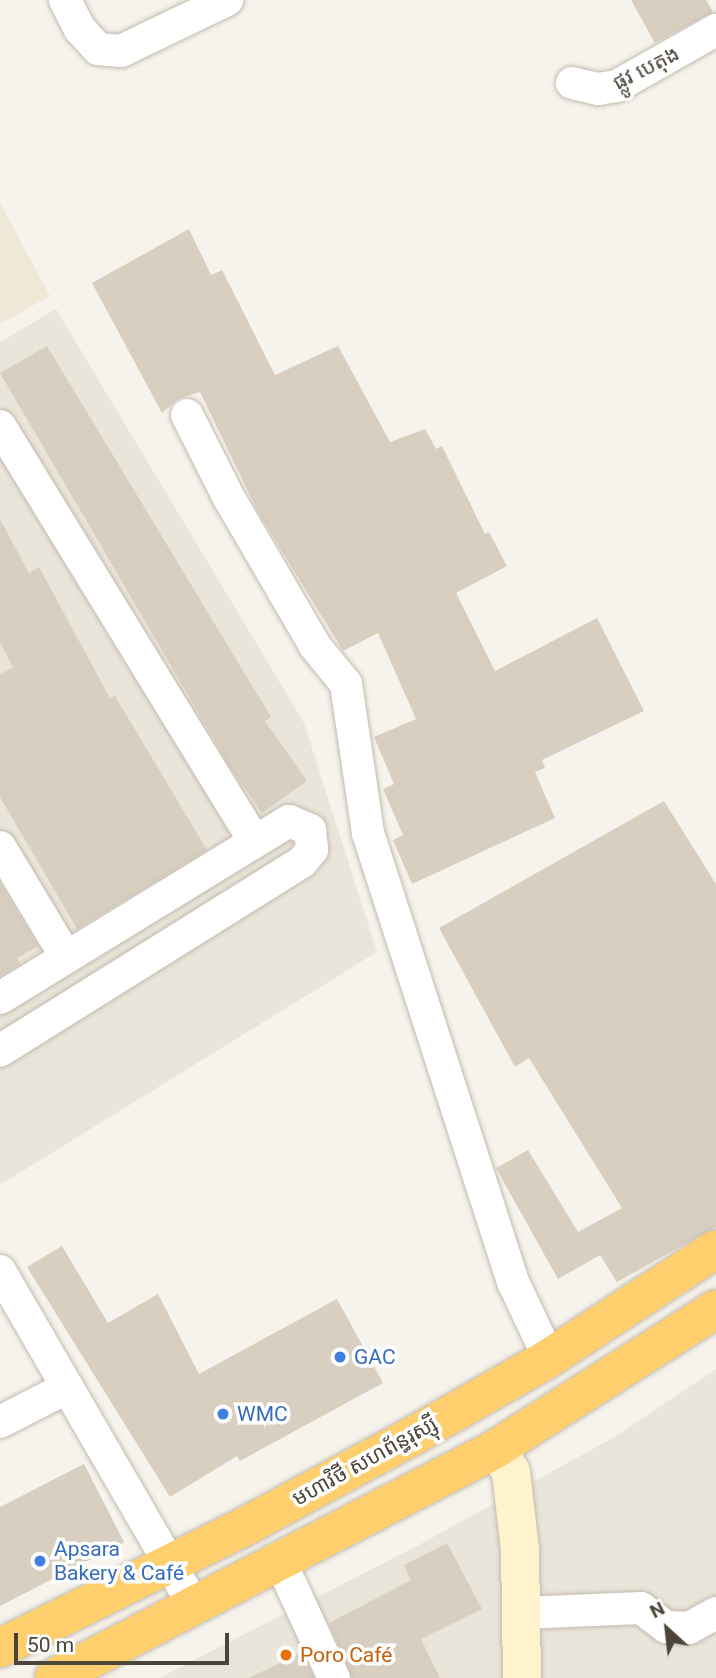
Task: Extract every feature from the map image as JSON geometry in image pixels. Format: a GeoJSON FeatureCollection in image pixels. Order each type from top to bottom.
{"type":"FeatureCollection","features":[{"type":"Feature","properties":{"kind":"highway","name":"មហាវិថី សហព័ន្ធរុស្ស៊ី"},"geometry":{"type":"LineString","coordinates":[[0,1648],[172,1563],[549,1359],[716,1249]]}},
{"type":"Feature","properties":{"kind":"highway"},"geometry":{"type":"LineString","coordinates":[[54,1678],[195,1608],[497,1448],[716,1310]]}},
{"type":"Feature","properties":{"kind":"street"},"geometry":{"type":"LineString","coordinates":[[65,0],[80,29],[98,49],[121,51],[228,0]]}},
{"type":"Feature","properties":{"kind":"street","name":"ផ្លូវ បេតុង"},"geometry":{"type":"LineString","coordinates":[[572,83],[610,89],[716,30]]}},
{"type":"Feature","properties":{"kind":"street"},"geometry":{"type":"LineString","coordinates":[[187,415],[229,498],[315,646],[346,684],[368,833],[514,1284],[549,1359]]}},
{"type":"Feature","properties":{"kind":"street"},"geometry":{"type":"LineString","coordinates":[[0,426],[254,840]]}},
{"type":"Feature","properties":{"kind":"street"},"geometry":{"type":"LineString","coordinates":[[0,998],[289,821],[302,824],[313,843],[302,862],[0,1051]]}},
{"type":"Feature","properties":{"kind":"street"},"geometry":{"type":"LineString","coordinates":[[0,847],[66,957]]}},
{"type":"Feature","properties":{"kind":"street"},"geometry":{"type":"LineString","coordinates":[[0,1271],[172,1563],[195,1608]]}},
{"type":"Feature","properties":{"kind":"street"},"geometry":{"type":"LineString","coordinates":[[0,1422],[68,1387]]}},
{"type":"Feature","properties":{"kind":"street"},"geometry":{"type":"LineString","coordinates":[[497,1448],[511,1472],[520,1550],[522,1678]]}},
{"type":"Feature","properties":{"kind":"street"},"geometry":{"type":"LineString","coordinates":[[281,1563],[334,1678]]}},
{"type":"Feature","properties":{"kind":"street"},"geometry":{"type":"LineString","coordinates":[[521,1613],[641,1608],[666,1627],[689,1628],[716,1613]]}},
{"type":"Feature","properties":{"kind":"shaded area"},"geometry":{"type":"Polygon","coordinates":[[[0,203],[50,296],[0,324],[0,203]]]}},
{"type":"Feature","properties":{"kind":"shaded area"},"geometry":{"type":"Polygon","coordinates":[[[56,309],[304,723],[377,952],[0,1185],[0,342],[56,309]]]}},
{"type":"Feature","properties":{"kind":"shaded area"},"geometry":{"type":"Polygon","coordinates":[[[716,1369],[716,1678],[159,1678],[417,1546],[616,1436],[716,1369]]]}},
{"type":"Feature","properties":{"kind":"building"},"geometry":{"type":"Polygon","coordinates":[[[631,0],[706,0],[713,12],[655,43],[631,0]]]}},
{"type":"Feature","properties":{"kind":"building"},"geometry":{"type":"Polygon","coordinates":[[[189,229],[211,275],[222,270],[275,375],[338,346],[390,442],[425,429],[436,449],[442,446],[485,534],[489,532],[507,566],[456,593],[495,671],[597,618],[644,711],[542,760],[545,768],[535,772],[555,818],[412,884],[393,840],[403,835],[383,789],[394,784],[374,737],[416,719],[378,633],[343,651],[258,512],[200,392],[178,399],[162,413],[92,283],[189,229]]]}},
{"type":"Feature","properties":{"kind":"building"},"geometry":{"type":"Polygon","coordinates":[[[47,346],[271,717],[265,721],[307,781],[262,813],[229,765],[0,373],[47,346]]]}},
{"type":"Feature","properties":{"kind":"building"},"geometry":{"type":"Polygon","coordinates":[[[0,519],[29,573],[39,567],[110,698],[115,696],[207,850],[77,929],[0,797],[0,674],[13,667],[0,643],[0,519]]]}},
{"type":"Feature","properties":{"kind":"building"},"geometry":{"type":"Polygon","coordinates":[[[664,801],[716,884],[716,1227],[617,1282],[600,1255],[558,1279],[496,1168],[528,1150],[578,1232],[622,1208],[529,1058],[515,1067],[439,928],[664,801]]]}},
{"type":"Feature","properties":{"kind":"building"},"geometry":{"type":"Polygon","coordinates":[[[0,883],[38,946],[17,958],[20,964],[0,976],[0,883]]]}},
{"type":"Feature","properties":{"kind":"building"},"geometry":{"type":"Polygon","coordinates":[[[62,1246],[108,1323],[158,1294],[199,1374],[337,1299],[383,1383],[240,1461],[237,1456],[170,1497],[27,1267],[62,1246]]]}},
{"type":"Feature","properties":{"kind":"building"},"geometry":{"type":"Polygon","coordinates":[[[84,1464],[124,1542],[0,1606],[0,1507],[84,1464]]]}},
{"type":"Feature","properties":{"kind":"building"},"geometry":{"type":"Polygon","coordinates":[[[447,1543],[482,1609],[421,1639],[440,1678],[352,1678],[329,1623],[411,1580],[404,1565],[447,1543]]]}},
{"type":"Feature","properties":{"kind":"building"},"geometry":{"type":"Polygon","coordinates":[[[302,1652],[314,1678],[249,1678],[302,1652]]]}},
{"type":"Feature","properties":{"kind":"place","name":"GAC"},"geometry":{"type":"Point","coordinates":[340,1357]}},
{"type":"Feature","properties":{"kind":"place","name":"WMC"},"geometry":{"type":"Point","coordinates":[223,1414]}},
{"type":"Feature","properties":{"kind":"place","name":"Apsara Bakery & Café"},"geometry":{"type":"Point","coordinates":[40,1561]}},
{"type":"Feature","properties":{"kind":"place","name":"Poro Café"},"geometry":{"type":"Point","coordinates":[286,1655]}}]}
